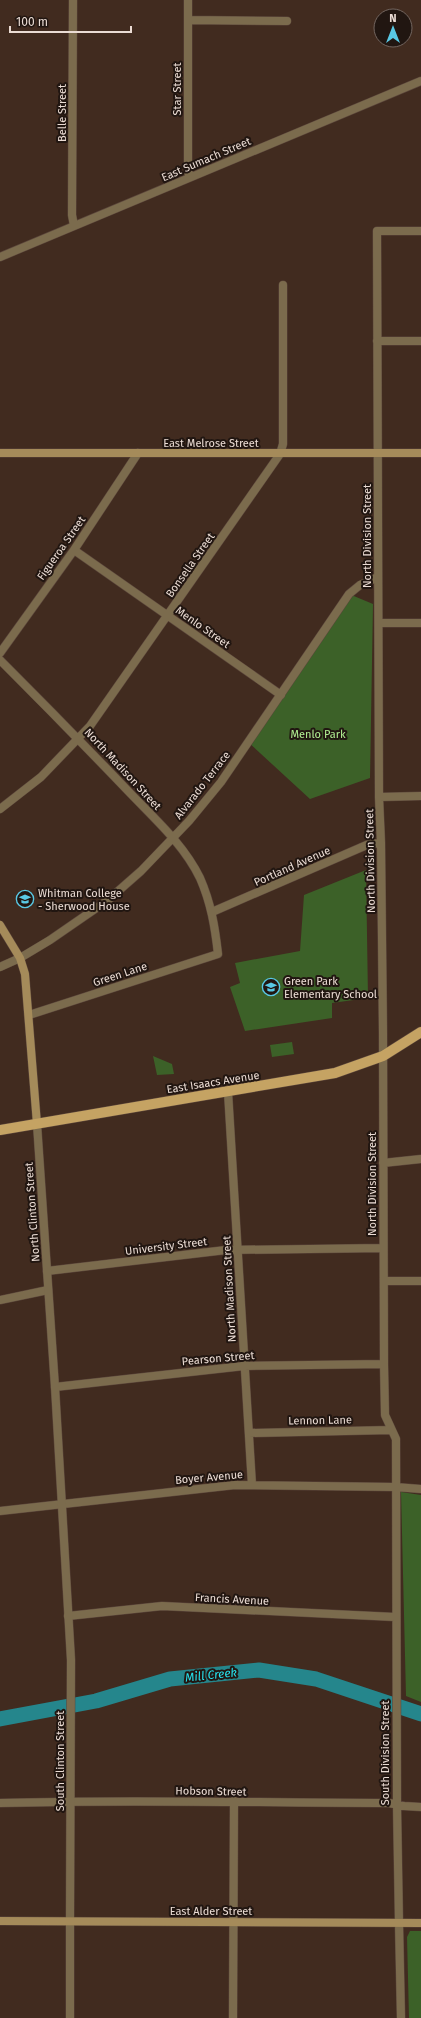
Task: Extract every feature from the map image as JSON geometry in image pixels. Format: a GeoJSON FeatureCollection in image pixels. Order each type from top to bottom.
{"type":"FeatureCollection","features":[{"type":"Feature","properties":{"kind":"main road","name":"East Melrose Street"},"geometry":{"type":"LineString","coordinates":[[0,453],[421,453]]}},
{"type":"Feature","properties":{"kind":"main road","name":"North Clinton Street"},"geometry":{"type":"LineString","coordinates":[[0,925],[20,958],[25,974],[37,1124]]}},
{"type":"Feature","properties":{"kind":"main road","name":"East Isaacs Avenue"},"geometry":{"type":"LineString","coordinates":[[0,1130],[335,1073],[383,1056],[421,1032]]}},
{"type":"Feature","properties":{"kind":"main road","name":"East Alder Street"},"geometry":{"type":"LineString","coordinates":[[0,1921],[421,1923]]}},
{"type":"Feature","properties":{"kind":"street","name":"Belle Street"},"geometry":{"type":"LineString","coordinates":[[73,0],[72,215],[74,226]]}},
{"type":"Feature","properties":{"kind":"street","name":"Star Street"},"geometry":{"type":"LineString","coordinates":[[188,0],[189,177]]}},
{"type":"Feature","properties":{"kind":"street"},"geometry":{"type":"LineString","coordinates":[[188,20],[287,21]]}},
{"type":"Feature","properties":{"kind":"street","name":"East Sumach Street"},"geometry":{"type":"LineString","coordinates":[[0,257],[421,81]]}},
{"type":"Feature","properties":{"kind":"street","name":"North Division Street"},"geometry":{"type":"LineString","coordinates":[[395,1487],[396,1439],[385,1415],[384,1364],[383,1056],[381,843],[379,796],[377,231],[421,231]]}},
{"type":"Feature","properties":{"kind":"street","name":"Bonsella Street"},"geometry":{"type":"LineString","coordinates":[[0,809],[41,777],[79,739],[168,616],[280,454],[283,444],[283,285]]}},
{"type":"Feature","properties":{"kind":"street"},"geometry":{"type":"LineString","coordinates":[[377,341],[421,341]]}},
{"type":"Feature","properties":{"kind":"street","name":"Figueroa Street"},"geometry":{"type":"LineString","coordinates":[[0,653],[74,550],[138,453]]}},
{"type":"Feature","properties":{"kind":"street","name":"Menlo Street"},"geometry":{"type":"LineString","coordinates":[[74,550],[281,695]]}},
{"type":"Feature","properties":{"kind":"street","name":"Alvarado Terrace"},"geometry":{"type":"LineString","coordinates":[[0,967],[20,958],[108,900],[141,871],[173,838],[221,782],[349,594],[360,584],[378,577]]}},
{"type":"Feature","properties":{"kind":"street"},"geometry":{"type":"LineString","coordinates":[[379,623],[421,623]]}},
{"type":"Feature","properties":{"kind":"street","name":"North Madison Street"},"geometry":{"type":"LineString","coordinates":[[0,660],[79,739],[173,838],[189,859],[199,877],[212,912],[218,954]]}},
{"type":"Feature","properties":{"kind":"street"},"geometry":{"type":"LineString","coordinates":[[379,796],[421,796]]}},
{"type":"Feature","properties":{"kind":"street","name":"Portland Avenue"},"geometry":{"type":"LineString","coordinates":[[212,912],[369,844],[381,843]]}},
{"type":"Feature","properties":{"kind":"street","name":"Green Lane"},"geometry":{"type":"LineString","coordinates":[[29,1015],[218,954]]}},
{"type":"Feature","properties":{"kind":"street","name":"North Madison Street"},"geometry":{"type":"LineString","coordinates":[[228,1092],[252,1485]]}},
{"type":"Feature","properties":{"kind":"street","name":"North Clinton Street"},"geometry":{"type":"LineString","coordinates":[[37,1124],[55,1387],[60,1505]]}},
{"type":"Feature","properties":{"kind":"street"},"geometry":{"type":"LineString","coordinates":[[383,1163],[421,1159]]}},
{"type":"Feature","properties":{"kind":"street","name":"University Street"},"geometry":{"type":"LineString","coordinates":[[47,1271],[237,1250],[383,1248]]}},
{"type":"Feature","properties":{"kind":"street"},"geometry":{"type":"LineString","coordinates":[[384,1281],[421,1281]]}},
{"type":"Feature","properties":{"kind":"street"},"geometry":{"type":"LineString","coordinates":[[0,1300],[48,1290]]}},
{"type":"Feature","properties":{"kind":"street","name":"Pearson Street"},"geometry":{"type":"LineString","coordinates":[[55,1387],[244,1366],[384,1364]]}},
{"type":"Feature","properties":{"kind":"street","name":"Lennon Lane"},"geometry":{"type":"LineString","coordinates":[[249,1433],[391,1430]]}},
{"type":"Feature","properties":{"kind":"street","name":"Boyer Avenue"},"geometry":{"type":"LineString","coordinates":[[0,1512],[219,1486],[395,1487],[421,1489]]}},
{"type":"Feature","properties":{"kind":"street","name":"South Division Street"},"geometry":{"type":"LineString","coordinates":[[395,1487],[396,1805],[401,2018]]}},
{"type":"Feature","properties":{"kind":"street","name":"South Clinton Street"},"geometry":{"type":"LineString","coordinates":[[60,1505],[68,1616],[71,1698],[70,2018]]}},
{"type":"Feature","properties":{"kind":"street","name":"Francis Avenue"},"geometry":{"type":"LineString","coordinates":[[68,1616],[162,1606],[395,1617]]}},
{"type":"Feature","properties":{"kind":"street","name":"Hobson Street"},"geometry":{"type":"LineString","coordinates":[[0,1803],[70,1801],[389,1803],[421,1807]]}},
{"type":"Feature","properties":{"kind":"street"},"geometry":{"type":"LineString","coordinates":[[233,2018],[234,1802]]}},
{"type":"Feature","properties":{"kind":"green space","name":"Menlo Park"},"geometry":{"type":"Polygon","coordinates":[[[349,594],[373,604],[370,778],[310,799],[248,742],[349,594]]]}},
{"type":"Feature","properties":{"kind":"green space"},"geometry":{"type":"Polygon","coordinates":[[[366,870],[368,998],[332,1003],[332,1018],[245,1031],[230,987],[240,983],[235,963],[300,951],[304,895],[366,870]]]}},
{"type":"Feature","properties":{"kind":"green space"},"geometry":{"type":"Polygon","coordinates":[[[292,1042],[294,1054],[272,1057],[270,1045],[292,1042]]]}},
{"type":"Feature","properties":{"kind":"green space"},"geometry":{"type":"Polygon","coordinates":[[[153,1056],[172,1064],[174,1074],[157,1075],[153,1056]]]}},
{"type":"Feature","properties":{"kind":"green space"},"geometry":{"type":"Polygon","coordinates":[[[401,1492],[421,1495],[421,1702],[406,1696],[401,1492]]]}},
{"type":"Feature","properties":{"kind":"green space"},"geometry":{"type":"Polygon","coordinates":[[[410,1931],[421,1931],[421,2018],[409,2018],[407,1937],[410,1931]]]}},
{"type":"Feature","properties":{"kind":"waterway","name":"Mill Creek"},"geometry":{"type":"LineString","coordinates":[[0,1719],[96,1701],[170,1679],[259,1670],[316,1679],[421,1714]]}},
{"type":"Feature","properties":{"kind":"place","name":"Whitman College - Sherwood House"},"geometry":{"type":"Point","coordinates":[25,899]}},
{"type":"Feature","properties":{"kind":"place","name":"Green Park Elementary School"},"geometry":{"type":"Point","coordinates":[271,987]}}]}
